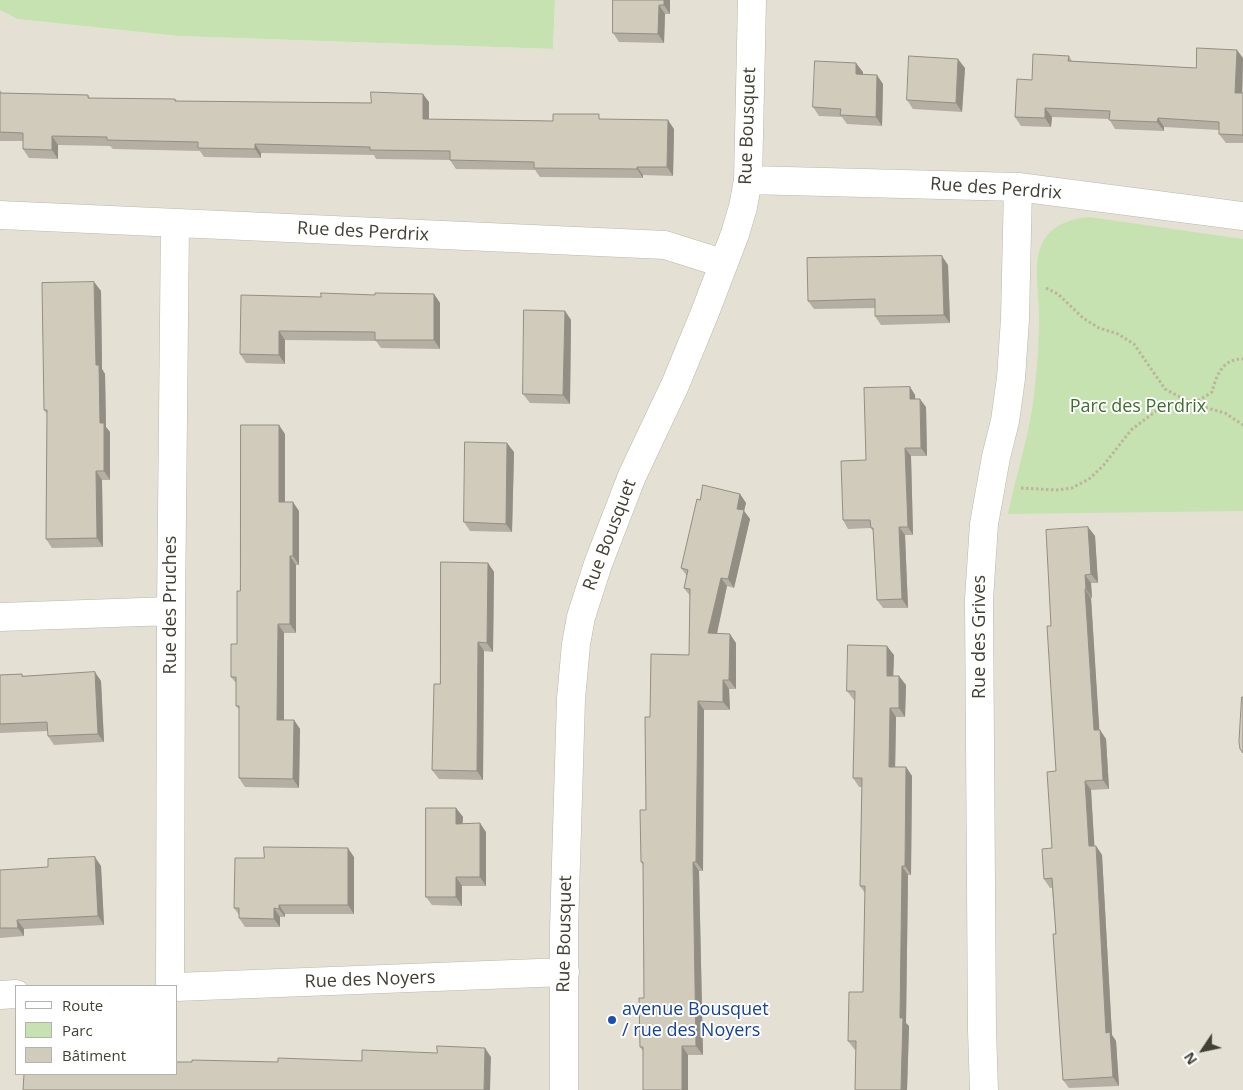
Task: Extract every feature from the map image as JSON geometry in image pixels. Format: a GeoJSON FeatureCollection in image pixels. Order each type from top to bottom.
{"type":"FeatureCollection","features":[{"type":"Feature","properties":{"kind":"street","name":"Rue Bousquet"},"geometry":{"type":"LineString","coordinates":[[564,1090],[564,928],[571,699],[576,644],[581,617],[598,564],[632,476],[704,315],[743,207],[748,180],[752,0]]}},
{"type":"Feature","properties":{"kind":"street","name":"Rue des Perdrix"},"geometry":{"type":"LineString","coordinates":[[748,180],[1018,187],[1243,216]]}},
{"type":"Feature","properties":{"kind":"street","name":"Rue des Grives"},"geometry":{"type":"LineString","coordinates":[[984,1090],[979,599],[982,539],[989,489],[1005,421],[1011,378],[1018,187]]}},
{"type":"Feature","properties":{"kind":"street","name":"Rue des Perdrix"},"geometry":{"type":"LineString","coordinates":[[0,215],[664,245],[722,263]]}},
{"type":"Feature","properties":{"kind":"street","name":"Rue des Pruches"},"geometry":{"type":"LineString","coordinates":[[170,985],[175,223]]}},
{"type":"Feature","properties":{"kind":"street"},"geometry":{"type":"LineString","coordinates":[[0,617],[171,611]]}},
{"type":"Feature","properties":{"kind":"street","name":"Rue des Noyers"},"geometry":{"type":"LineString","coordinates":[[178,988],[564,972]]}},
{"type":"Feature","properties":{"kind":"street"},"geometry":{"type":"LineString","coordinates":[[0,995],[15,994]]}},
{"type":"Feature","properties":{"kind":"path"},"geometry":{"type":"LineString","coordinates":[[1016,274],[1058,294],[1083,318],[1099,328],[1118,334],[1134,344],[1165,389],[1193,404],[1225,413],[1243,425]]}},
{"type":"Feature","properties":{"kind":"path"},"geometry":{"type":"LineString","coordinates":[[989,489],[1056,490],[1072,488],[1089,479],[1103,466],[1131,430],[1156,411],[1193,404],[1212,392],[1215,380],[1227,362],[1243,359]]}},
{"type":"Feature","properties":{"kind":"shaded area"},"geometry":{"type":"Polygon","coordinates":[[[555,0],[1243,0],[1243,1090],[0,1090],[0,10],[17,19],[178,36],[553,49],[555,0]]]}},
{"type":"Feature","properties":{"kind":"green space"},"geometry":{"type":"Polygon","coordinates":[[[0,0],[555,0],[553,49],[178,36],[17,19],[0,10],[0,0]]]}},
{"type":"Feature","properties":{"kind":"green space","name":"Parc des Perdrix"},"geometry":{"type":"Polygon","coordinates":[[[1089,217],[1243,239],[1243,511],[1008,514],[1030,423],[1035,388],[1039,330],[1037,261],[1039,252],[1046,237],[1061,224],[1074,219],[1089,217]]]}},
{"type":"Feature","properties":{"kind":"building"},"geometry":{"type":"Polygon","coordinates":[[[613,0],[664,0],[664,5],[659,5],[658,34],[613,33],[613,0]]]}},
{"type":"Feature","properties":{"kind":"building"},"geometry":{"type":"Polygon","coordinates":[[[1197,48],[1237,50],[1235,93],[1243,93],[1243,135],[1219,134],[1219,122],[1158,118],[1157,122],[1109,120],[1110,111],[1045,108],[1045,118],[1015,117],[1017,79],[1032,80],[1033,54],[1069,56],[1068,61],[1196,68],[1197,48]]]}},
{"type":"Feature","properties":{"kind":"building"},"geometry":{"type":"Polygon","coordinates":[[[909,56],[958,59],[956,103],[907,100],[909,56]]]}},
{"type":"Feature","properties":{"kind":"building"},"geometry":{"type":"Polygon","coordinates":[[[815,61],[856,63],[856,74],[877,75],[876,117],[840,115],[841,109],[813,107],[815,61]]]}},
{"type":"Feature","properties":{"kind":"building"},"geometry":{"type":"Polygon","coordinates":[[[371,92],[423,94],[423,119],[553,121],[553,114],[599,114],[599,119],[668,120],[667,167],[637,167],[637,169],[534,168],[534,162],[450,160],[450,151],[370,150],[370,147],[255,144],[255,149],[198,148],[198,142],[107,140],[107,137],[52,136],[52,150],[23,149],[23,133],[0,132],[0,93],[88,95],[88,98],[175,99],[175,101],[371,103],[371,92]]]}},
{"type":"Feature","properties":{"kind":"building"},"geometry":{"type":"Polygon","coordinates":[[[942,256],[944,315],[875,316],[875,299],[808,301],[807,258],[942,256]]]}},
{"type":"Feature","properties":{"kind":"building"},"geometry":{"type":"Polygon","coordinates":[[[94,282],[96,365],[99,365],[100,423],[104,423],[104,471],[96,471],[97,538],[46,539],[47,410],[44,410],[42,283],[94,282]]]}},
{"type":"Feature","properties":{"kind":"building"},"geometry":{"type":"Polygon","coordinates":[[[321,293],[375,295],[375,293],[434,294],[434,340],[375,340],[375,332],[279,331],[279,355],[240,354],[241,295],[321,297],[321,293]]]}},
{"type":"Feature","properties":{"kind":"building"},"geometry":{"type":"Polygon","coordinates":[[[524,310],[565,311],[563,395],[523,394],[524,310]]]}},
{"type":"Feature","properties":{"kind":"building"},"geometry":{"type":"Polygon","coordinates":[[[910,387],[910,399],[920,399],[921,448],[905,448],[908,527],[899,527],[902,599],[877,600],[873,528],[871,528],[870,520],[843,520],[841,461],[866,460],[864,388],[910,387]]]}},
{"type":"Feature","properties":{"kind":"building"},"geometry":{"type":"Polygon","coordinates":[[[241,425],[279,425],[279,502],[293,502],[293,556],[290,556],[290,624],[278,624],[277,720],[294,720],[293,779],[239,778],[239,706],[236,706],[236,677],[231,677],[231,644],[237,644],[237,591],[240,591],[241,425]]]}},
{"type":"Feature","properties":{"kind":"building"},"geometry":{"type":"Polygon","coordinates":[[[465,442],[507,443],[506,524],[464,522],[465,442]]]}},
{"type":"Feature","properties":{"kind":"building"},"geometry":{"type":"Polygon","coordinates":[[[703,485],[740,494],[737,509],[744,510],[728,579],[721,578],[708,633],[730,634],[729,680],[723,680],[723,702],[698,701],[696,862],[693,862],[696,1046],[682,1046],[682,1090],[643,1090],[643,1047],[640,1047],[639,998],[644,998],[643,862],[641,862],[640,810],[646,810],[645,717],[650,717],[651,654],[689,655],[690,589],[684,588],[688,570],[681,568],[697,499],[700,500],[703,485]]]}},
{"type":"Feature","properties":{"kind":"building"},"geometry":{"type":"Polygon","coordinates":[[[1088,527],[1091,574],[1085,575],[1085,589],[1094,730],[1100,730],[1103,780],[1085,781],[1089,846],[1096,846],[1106,1033],[1110,1032],[1113,1077],[1063,1080],[1053,934],[1056,934],[1052,878],[1044,879],[1042,849],[1052,848],[1047,772],[1056,771],[1047,626],[1051,626],[1046,530],[1088,527]]]}},
{"type":"Feature","properties":{"kind":"building"},"geometry":{"type":"Polygon","coordinates":[[[441,562],[488,563],[487,643],[478,642],[477,771],[432,770],[434,684],[440,684],[441,562]]]}},
{"type":"Feature","properties":{"kind":"building"},"geometry":{"type":"Polygon","coordinates":[[[848,645],[887,646],[887,676],[899,676],[899,708],[890,708],[889,767],[906,767],[905,866],[902,866],[900,1018],[903,1018],[901,1090],[855,1090],[856,1041],[848,1041],[849,992],[863,992],[865,886],[860,886],[862,778],[853,778],[855,691],[847,691],[848,645]]]}},
{"type":"Feature","properties":{"kind":"building"},"geometry":{"type":"Polygon","coordinates":[[[95,672],[98,734],[48,736],[47,722],[0,724],[0,675],[22,674],[22,676],[95,672]]]}},
{"type":"Feature","properties":{"kind":"building"},"geometry":{"type":"Polygon","coordinates":[[[1243,697],[1243,753],[1239,742],[1243,697]]]}},
{"type":"Feature","properties":{"kind":"building"},"geometry":{"type":"Polygon","coordinates":[[[426,808],[456,808],[456,824],[480,823],[480,877],[456,877],[456,897],[426,897],[426,808]]]}},
{"type":"Feature","properties":{"kind":"building"},"geometry":{"type":"Polygon","coordinates":[[[264,847],[348,848],[348,905],[279,905],[279,909],[274,908],[274,919],[239,918],[239,908],[234,908],[235,858],[264,858],[264,847]]]}},
{"type":"Feature","properties":{"kind":"building"},"geometry":{"type":"Polygon","coordinates":[[[95,857],[98,916],[17,920],[18,928],[0,928],[0,870],[48,867],[48,859],[95,857]]]}},
{"type":"Feature","properties":{"kind":"building"},"geometry":{"type":"Polygon","coordinates":[[[437,1046],[485,1048],[484,1090],[23,1090],[24,1075],[178,1075],[178,1062],[192,1062],[192,1060],[278,1062],[278,1058],[362,1061],[362,1050],[437,1053],[437,1046]]]}},
{"type":"Feature","properties":{"kind":"place","name":"avenue Bousquet / rue des Noyers"},"geometry":{"type":"Point","coordinates":[612,1020]}}]}
